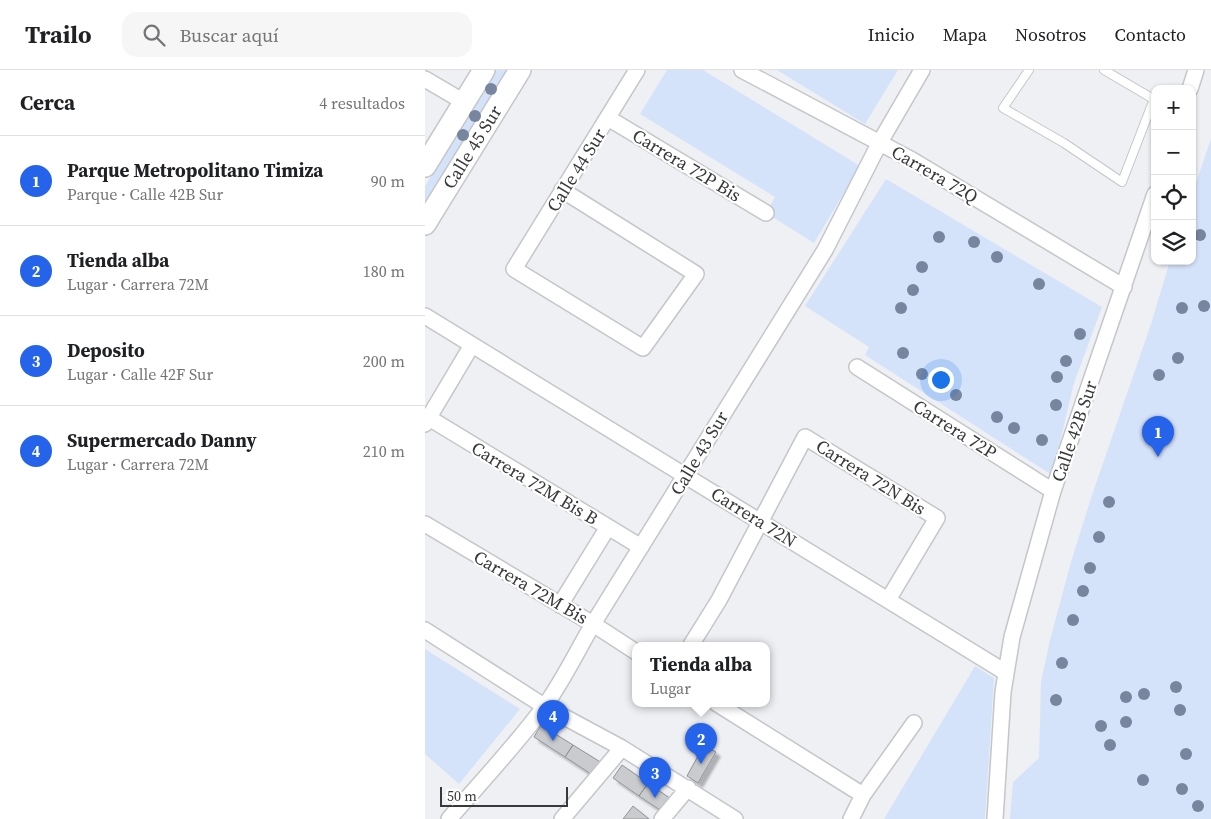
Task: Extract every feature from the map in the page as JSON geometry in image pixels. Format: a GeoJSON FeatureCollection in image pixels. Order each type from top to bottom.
{"type":"FeatureCollection","features":[{"type":"Feature","properties":{"kind":"street","name":"Calle 45 Sur"},"geometry":{"type":"LineString","coordinates":[[425,166],[484,70]]}},
{"type":"Feature","properties":{"kind":"street","name":"Calle 45 Sur"},"geometry":{"type":"LineString","coordinates":[[425,224],[520,70]]}},
{"type":"Feature","properties":{"kind":"street","name":"Calle 44 Sur"},"geometry":{"type":"LineString","coordinates":[[562,190],[695,274],[643,348],[514,269],[562,190],[637,70]]}},
{"type":"Feature","properties":{"kind":"street","name":"Carrera 72Q"},"geometry":{"type":"LineString","coordinates":[[742,70],[912,160],[1124,287]]}},
{"type":"Feature","properties":{"kind":"street","name":"Calle 43 Sur"},"geometry":{"type":"LineString","coordinates":[[449,819],[545,706],[593,624],[825,250],[880,142],[923,70]]}},
{"type":"Feature","properties":{"kind":"street"},"geometry":{"type":"LineString","coordinates":[[1191,85],[1196,70]]}},
{"type":"Feature","properties":{"kind":"street"},"geometry":{"type":"LineString","coordinates":[[425,79],[464,102]]}},
{"type":"Feature","properties":{"kind":"street","name":"Carrera 72P Bis"},"geometry":{"type":"LineString","coordinates":[[608,118],[766,213]]}},
{"type":"Feature","properties":{"kind":"street","name":"Calle 42B Sur"},"geometry":{"type":"LineString","coordinates":[[995,819],[1005,672],[1012,637],[1053,491],[1151,206]]}},
{"type":"Feature","properties":{"kind":"street","name":"Carrera 72N"},"geometry":{"type":"LineString","coordinates":[[425,316],[1005,672]]}},
{"type":"Feature","properties":{"kind":"street"},"geometry":{"type":"LineString","coordinates":[[427,421],[472,345]]}},
{"type":"Feature","properties":{"kind":"street","name":"Carrera 72P"},"geometry":{"type":"LineString","coordinates":[[857,367],[1053,491]]}},
{"type":"Feature","properties":{"kind":"street","name":"Carrera 72M Bis B"},"geometry":{"type":"LineString","coordinates":[[427,421],[641,547]]}},
{"type":"Feature","properties":{"kind":"street","name":"Carrera 72N Bis"},"geometry":{"type":"LineString","coordinates":[[759,521],[805,437],[937,518],[888,600]]}},
{"type":"Feature","properties":{"kind":"street"},"geometry":{"type":"LineString","coordinates":[[693,642],[719,600],[759,521]]}},
{"type":"Feature","properties":{"kind":"street","name":"Carrera 72M Bis"},"geometry":{"type":"LineString","coordinates":[[425,524],[593,624],[632,649]]}},
{"type":"Feature","properties":{"kind":"street"},"geometry":{"type":"LineString","coordinates":[[560,605],[608,527]]}},
{"type":"Feature","properties":{"kind":"street"},"geometry":{"type":"LineString","coordinates":[[425,630],[545,706],[621,748],[735,819]]}},
{"type":"Feature","properties":{"kind":"street"},"geometry":{"type":"LineString","coordinates":[[722,707],[863,795]]}},
{"type":"Feature","properties":{"kind":"street"},"geometry":{"type":"LineString","coordinates":[[851,819],[863,795],[914,723]]}},
{"type":"Feature","properties":{"kind":"street"},"geometry":{"type":"LineString","coordinates":[[562,819],[621,748]]}},
{"type":"Feature","properties":{"kind":"street"},"geometry":{"type":"LineString","coordinates":[[662,819],[688,788]]}},
{"type":"Feature","properties":{"kind":"lane"},"geometry":{"type":"LineString","coordinates":[[1029,70],[1003,108],[1065,143],[1121,182],[1151,107]]}},
{"type":"Feature","properties":{"kind":"lane"},"geometry":{"type":"LineString","coordinates":[[1104,70],[1151,98]]}},
{"type":"Feature","properties":{"kind":"shaded area"},"geometry":{"type":"Polygon","coordinates":[[[497,70],[509,70],[425,205],[425,186],[497,70]]]}},
{"type":"Feature","properties":{"kind":"shaded area"},"geometry":{"type":"Polygon","coordinates":[[[667,70],[703,70],[860,166],[814,243],[766,213],[775,197],[640,114],[667,70]]]}},
{"type":"Feature","properties":{"kind":"shaded area"},"geometry":{"type":"Polygon","coordinates":[[[777,70],[898,70],[865,124],[777,70]]]}},
{"type":"Feature","properties":{"kind":"shaded area"},"geometry":{"type":"Polygon","coordinates":[[[1211,139],[1211,819],[1010,819],[1013,782],[1039,758],[1041,682],[1071,562],[1151,324],[1169,265],[1196,265],[1196,182],[1211,139]]]}},
{"type":"Feature","properties":{"kind":"shaded area"},"geometry":{"type":"Polygon","coordinates":[[[886,179],[1102,307],[1074,383],[1052,475],[865,355],[869,347],[805,306],[886,179]]]}},
{"type":"Feature","properties":{"kind":"shaded area"},"geometry":{"type":"Polygon","coordinates":[[[425,649],[520,709],[459,784],[425,754],[425,649]]]}},
{"type":"Feature","properties":{"kind":"shaded area"},"geometry":{"type":"Polygon","coordinates":[[[975,666],[994,678],[985,819],[884,819],[975,666]]]}},
{"type":"Feature","properties":{"kind":"building"},"geometry":{"type":"Polygon","coordinates":[[[541,725],[573,745],[565,757],[534,737],[541,725]]]}},
{"type":"Feature","properties":{"kind":"building"},"geometry":{"type":"Polygon","coordinates":[[[573,745],[602,763],[594,776],[565,757],[573,745]]]}},
{"type":"Feature","properties":{"kind":"building"},"geometry":{"type":"Polygon","coordinates":[[[704,745],[716,752],[698,783],[687,776],[704,745]]]}},
{"type":"Feature","properties":{"kind":"building"},"geometry":{"type":"Polygon","coordinates":[[[622,765],[648,783],[639,796],[613,778],[622,765]]]}},
{"type":"Feature","properties":{"kind":"building"},"geometry":{"type":"Polygon","coordinates":[[[648,783],[671,799],[663,812],[639,796],[648,783]]]}},
{"type":"Feature","properties":{"kind":"building"},"geometry":{"type":"Polygon","coordinates":[[[633,806],[649,819],[623,819],[633,806]]]}},
{"type":"Feature","properties":{"kind":"place","name":"Parque Metropolitano Timiza"},"geometry":{"type":"Point","coordinates":[1158,457]}},
{"type":"Feature","properties":{"kind":"place","name":"Supermercado Danny"},"geometry":{"type":"Point","coordinates":[553,741]}},
{"type":"Feature","properties":{"kind":"place","name":"Tienda alba"},"geometry":{"type":"Point","coordinates":[701,764]}},
{"type":"Feature","properties":{"kind":"place","name":"Deposito"},"geometry":{"type":"Point","coordinates":[655,798]}}]}
